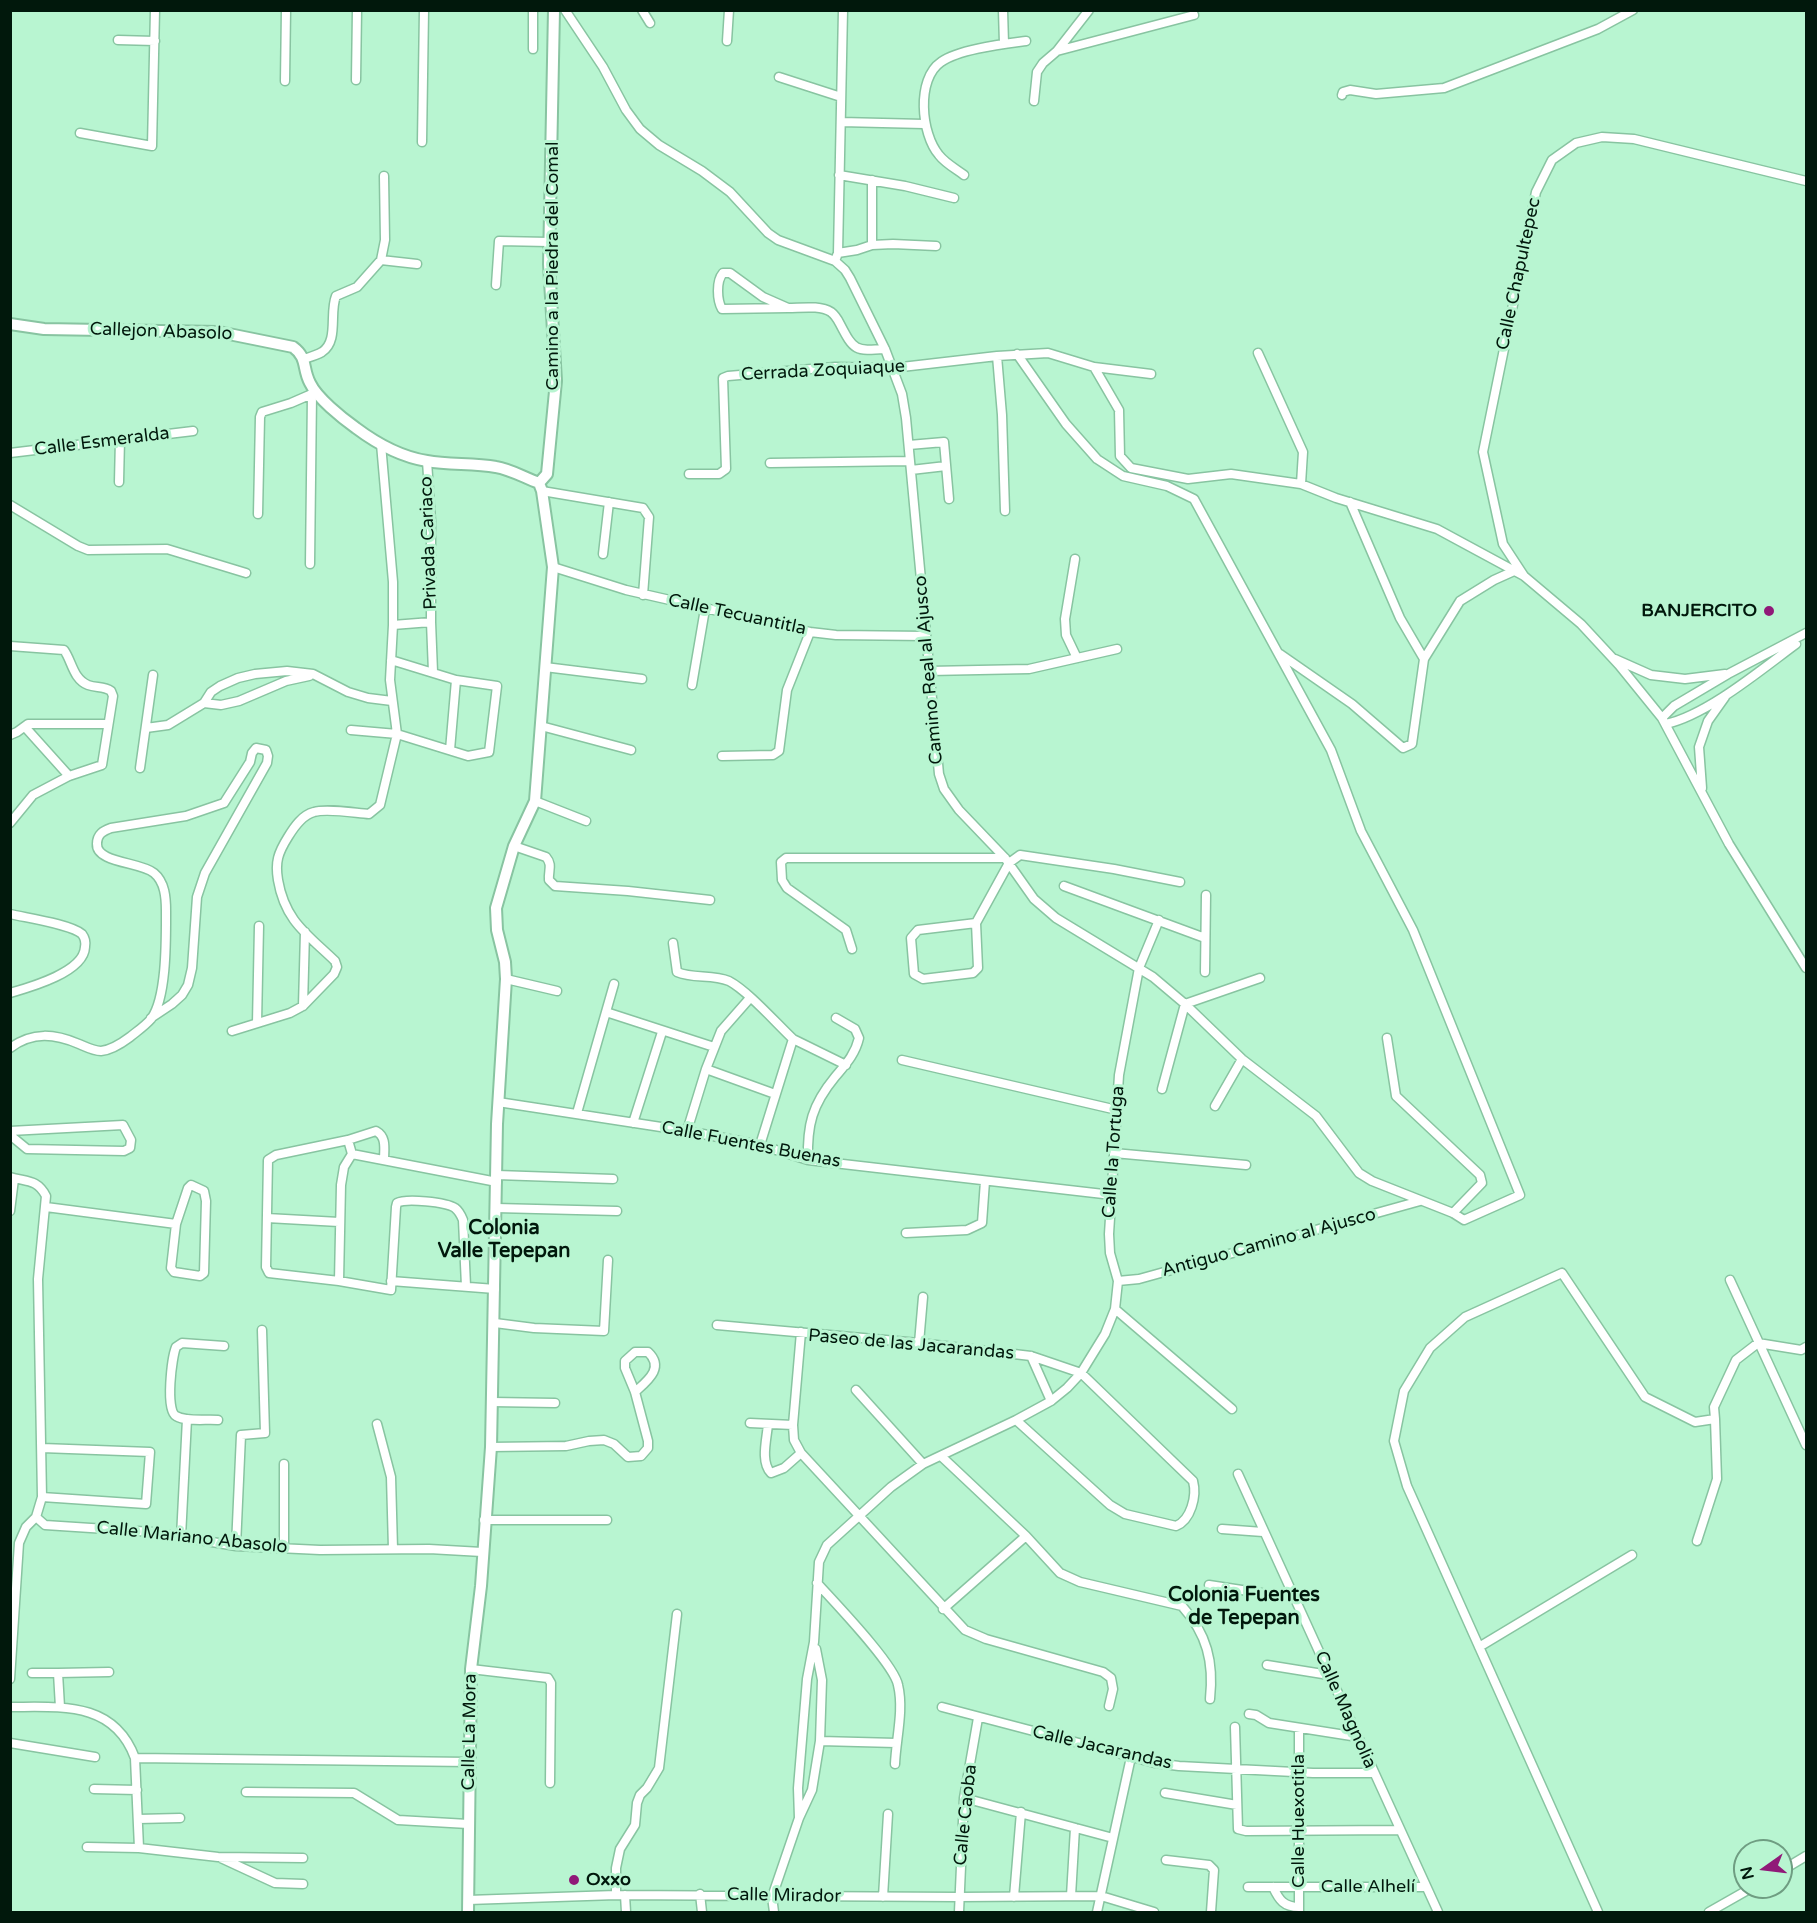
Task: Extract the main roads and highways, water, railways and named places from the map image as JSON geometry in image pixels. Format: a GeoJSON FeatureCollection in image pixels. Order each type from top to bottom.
{"type":"FeatureCollection","features":[{"type":"Feature","properties":{"kind":"place","name":"BANJERCITO"},"geometry":{"type":"Point","coordinates":[1769,611]}},
{"type":"Feature","properties":{"kind":"place","name":"Oxxo"},"geometry":{"type":"Point","coordinates":[574,1880]}},
{"type":"Feature","properties":{"kind":"district","name":"Colonia Valle Tepepan"},"geometry":{"type":"Point","coordinates":[504,1240]}},
{"type":"Feature","properties":{"kind":"district","name":"Colonia Fuentes de Tepepan"},"geometry":{"type":"Point","coordinates":[1244,1608]}}]}
